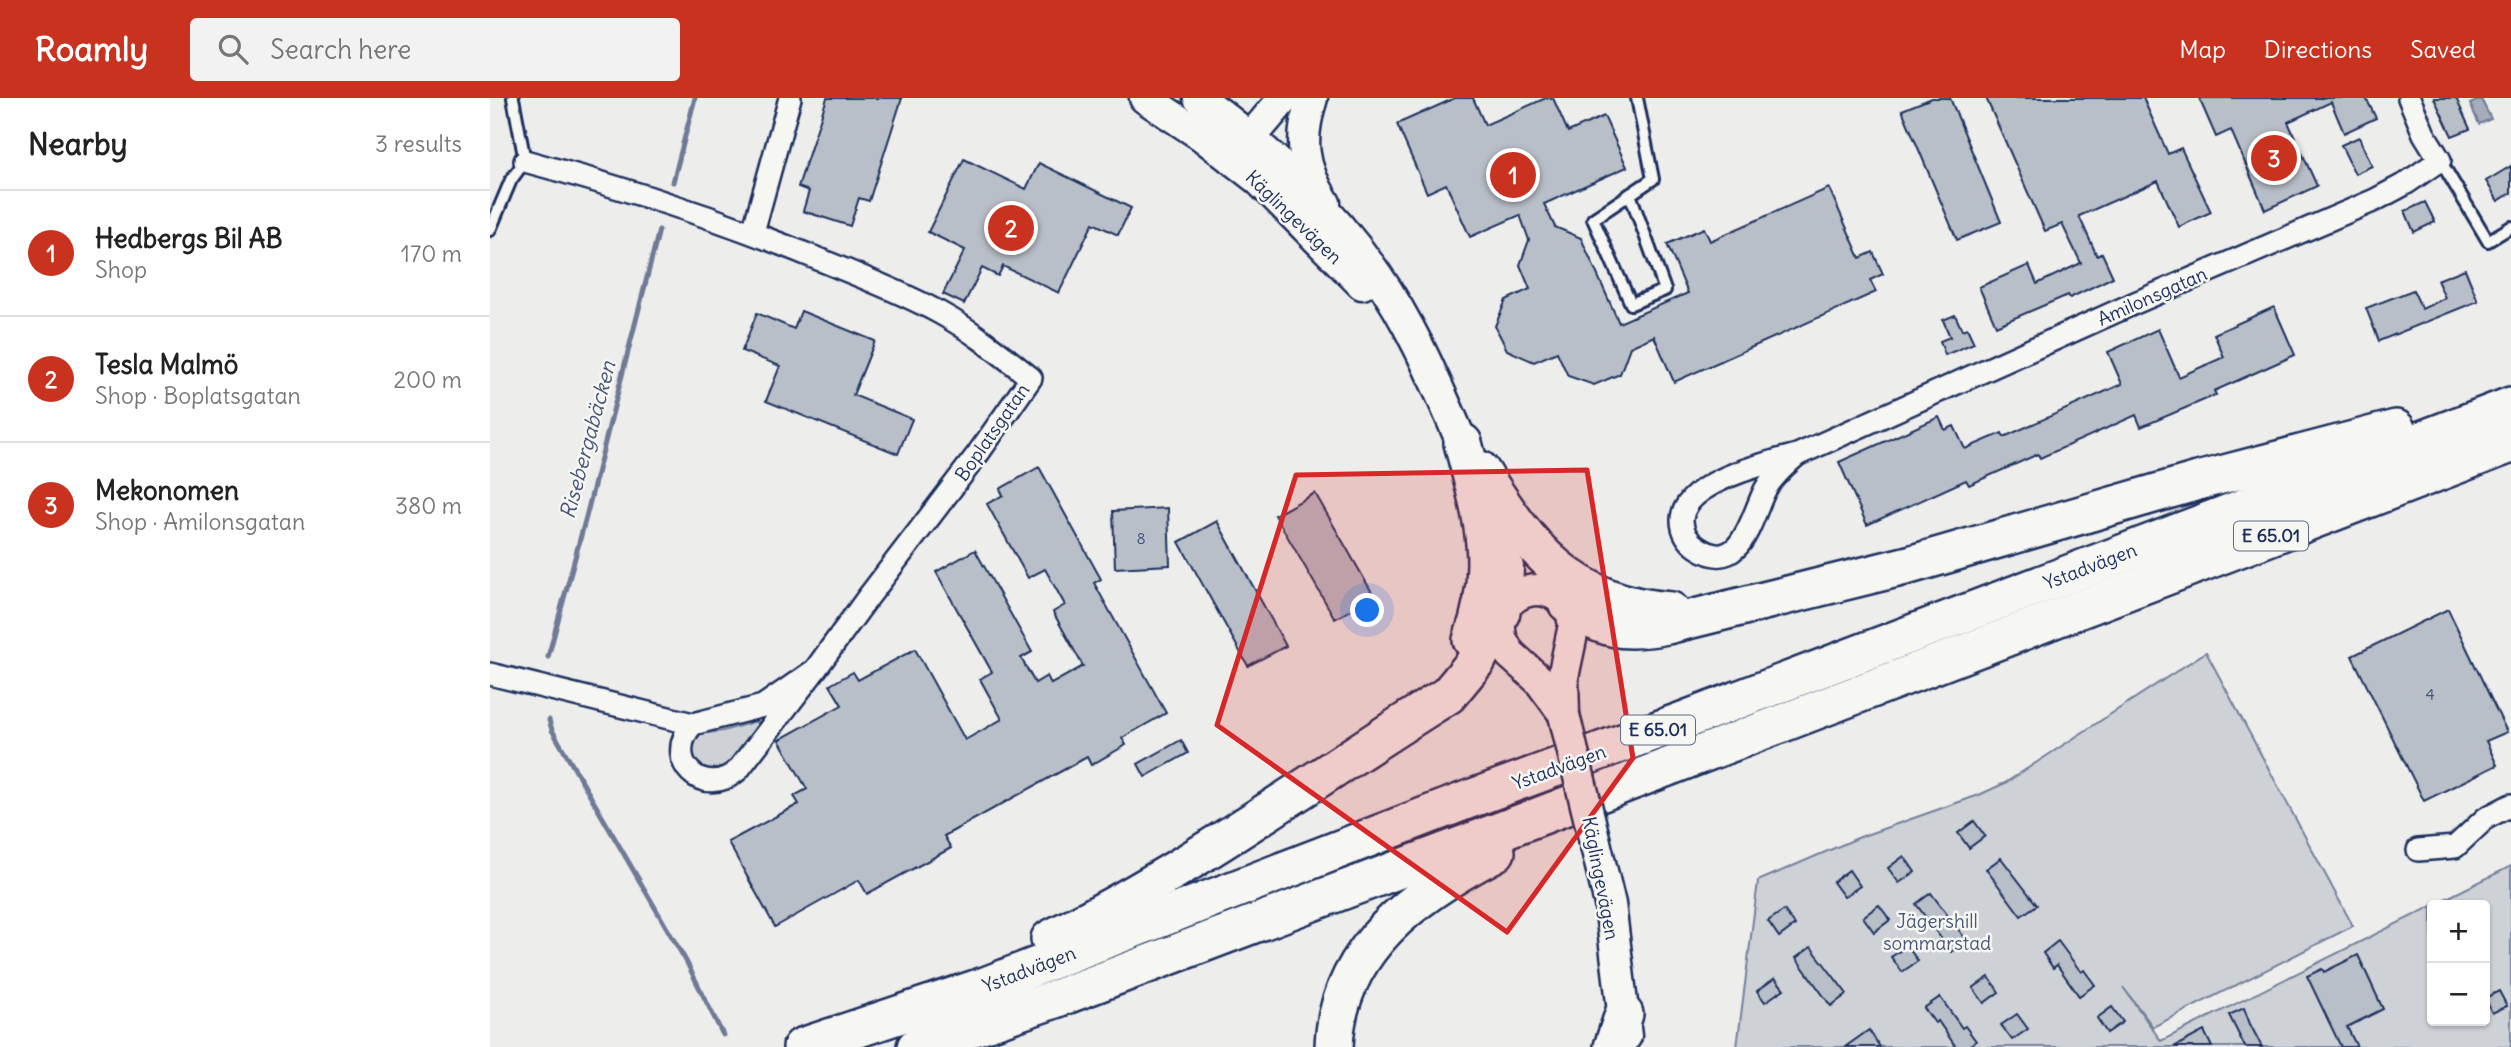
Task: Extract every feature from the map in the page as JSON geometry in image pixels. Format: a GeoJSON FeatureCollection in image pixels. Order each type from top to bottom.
{"type":"FeatureCollection","features":[{"type":"Feature","properties":{"kind":"highway"},"geometry":{"type":"LineString","coordinates":[[1565,602],[1598,624],[1618,629],[1651,628],[1909,565],[2185,484],[2511,396]]}},
{"type":"Feature","properties":{"kind":"highway","name":"Ystadvägen"},"geometry":{"type":"LineString","coordinates":[[802,1047],[985,986],[1467,800],[1685,720],[2511,406]]}},
{"type":"Feature","properties":{"kind":"highway"},"geometry":{"type":"LineString","coordinates":[[1462,443],[1519,528],[1536,549],[1567,577],[1596,594],[1635,607],[1711,613]]}},
{"type":"Feature","properties":{"kind":"highway"},"geometry":{"type":"LineString","coordinates":[[1388,732],[1436,692],[1453,673],[1472,641],[1482,609],[1487,574],[1486,544],[1479,503],[1462,443]]}},
{"type":"Feature","properties":{"kind":"highway","name":"Ystadvägen"},"geometry":{"type":"LineString","coordinates":[[916,1047],[1055,999],[1725,746],[2511,444]]}},
{"type":"Feature","properties":{"kind":"highway"},"geometry":{"type":"LineString","coordinates":[[793,1047],[828,1028],[1001,961],[1086,921],[1183,865],[1448,695],[1477,660],[1502,611]]}},
{"type":"Feature","properties":{"kind":"highway"},"geometry":{"type":"LineString","coordinates":[[1334,1047],[1335,1023],[1359,962],[1378,937],[1405,910],[1442,882],[1495,853],[1684,773],[1725,746]]}},
{"type":"Feature","properties":{"kind":"main road","name":"Käglingevägen"},"geometry":{"type":"LineString","coordinates":[[1145,98],[1248,155],[1342,230],[1377,275],[1405,321],[1490,503],[1508,567],[1508,582],[1499,630],[1504,646],[1539,681],[1563,713]]}},
{"type":"Feature","properties":{"kind":"main road","name":"Käglingevägen"},"geometry":{"type":"LineString","coordinates":[[1199,98],[1248,155],[1259,180],[1365,287],[1422,357]]}},
{"type":"Feature","properties":{"kind":"main road"},"geometry":{"type":"LineString","coordinates":[[1248,155],[1284,98]]}},
{"type":"Feature","properties":{"kind":"main road"},"geometry":{"type":"LineString","coordinates":[[1248,155],[1312,98]]}},
{"type":"Feature","properties":{"kind":"main road"},"geometry":{"type":"LineString","coordinates":[[1312,98],[1303,141],[1306,159],[1318,192],[1342,230]]}},
{"type":"Feature","properties":{"kind":"main road","name":"Käglingevägen"},"geometry":{"type":"LineString","coordinates":[[1490,503],[1565,602],[1574,625],[1563,677],[1563,713],[1609,904],[1621,1036]]}},
{"type":"Feature","properties":{"kind":"main road"},"geometry":{"type":"LineString","coordinates":[[1502,611],[1514,597],[1536,589],[1551,592],[1565,602]]}},
{"type":"Feature","properties":{"kind":"street"},"geometry":{"type":"LineString","coordinates":[[754,232],[790,98]]}},
{"type":"Feature","properties":{"kind":"street"},"geometry":{"type":"LineString","coordinates":[[2409,98],[2424,134],[2440,160]]}},
{"type":"Feature","properties":{"kind":"street","name":"Amilonsgatan"},"geometry":{"type":"LineString","coordinates":[[1797,455],[1772,478],[1746,537],[1733,550],[1725,554],[1708,553],[1699,549],[1687,537],[1682,522],[1683,515],[1689,501],[1700,490],[1752,468],[1797,455],[2135,303],[2375,200],[2440,160]]}},
{"type":"Feature","properties":{"kind":"street","name":"Boplatsgatan"},"geometry":{"type":"LineString","coordinates":[[525,161],[647,196],[754,232],[939,312],[974,334],[1031,378],[977,456],[866,600],[815,670],[738,770],[722,782],[704,780],[695,775],[683,760],[682,740],[693,724],[764,706],[815,670]]}},
{"type":"Feature","properties":{"kind":"street"},"geometry":{"type":"LineString","coordinates":[[490,674],[693,724]]}},
{"type":"Feature","properties":{"kind":"street"},"geometry":{"type":"LineString","coordinates":[[2418,850],[2455,848],[2486,818],[2511,805]]}},
{"type":"Feature","properties":{"kind":"lane"},"geometry":{"type":"LineString","coordinates":[[490,230],[511,180],[525,161],[513,98]]}},
{"type":"Feature","properties":{"kind":"lane"},"geometry":{"type":"LineString","coordinates":[[1630,194],[1665,290],[1631,304],[1593,219],[1630,194],[1653,179],[1637,98]]}},
{"type":"Feature","properties":{"kind":"lane"},"geometry":{"type":"LineString","coordinates":[[2440,160],[2488,241],[2511,227]]}},
{"type":"Feature","properties":{"kind":"highlighted area"},"geometry":{"type":"Polygon","coordinates":[[[1587,470],[1633,758],[1507,932],[1217,725],[1296,475],[1587,470]]]}},
{"type":"Feature","properties":{"kind":"green space","name":"Jägershill sommarstad"},"geometry":{"type":"Polygon","coordinates":[[[2206,652],[2353,926],[2153,1027],[2123,987],[2161,1041],[2427,908],[2427,1026],[2490,1026],[2490,900],[2443,900],[2511,866],[2511,1047],[1737,1047],[1758,881],[1860,837],[1979,795],[2005,783],[2206,652]]]}},
{"type":"Feature","properties":{"kind":"green space"},"geometry":{"type":"Polygon","coordinates":[[[758,722],[759,728],[724,766],[708,769],[694,760],[692,748],[700,734],[723,731],[758,722]]]}},
{"type":"Feature","properties":{"kind":"water"},"geometry":{"type":"Polygon","coordinates":[[[2481,99],[2491,119],[2479,124],[2470,104],[2481,99]]]}},
{"type":"Feature","properties":{"kind":"building"},"geometry":{"type":"Polygon","coordinates":[[[827,98],[902,98],[869,201],[859,198],[850,226],[803,211],[809,191],[798,187],[827,98]]]}},
{"type":"Feature","properties":{"kind":"building"},"geometry":{"type":"Polygon","coordinates":[[[1455,98],[1473,98],[1485,125],[1546,98],[1553,98],[1568,132],[1604,116],[1627,167],[1544,204],[1555,227],[1581,238],[1619,323],[1688,293],[1667,244],[1704,228],[1710,241],[1829,188],[1860,258],[1873,252],[1883,274],[1870,280],[1876,292],[1674,382],[1654,336],[1630,347],[1620,374],[1594,385],[1568,376],[1557,352],[1534,362],[1507,350],[1495,326],[1506,300],[1530,289],[1520,265],[1529,240],[1520,215],[1470,237],[1446,184],[1427,193],[1397,124],[1455,98]]]}},
{"type":"Feature","properties":{"kind":"building"},"geometry":{"type":"Polygon","coordinates":[[[1932,98],[1950,98],[2001,222],[1957,240],[1902,110],[1932,98]]]}},
{"type":"Feature","properties":{"kind":"building"},"geometry":{"type":"Polygon","coordinates":[[[1986,98],[2143,98],[2168,154],[2181,148],[2211,212],[2179,227],[2158,181],[2079,216],[2097,256],[2102,253],[2113,277],[2070,298],[2068,295],[1996,326],[1979,287],[2029,265],[2037,284],[2081,263],[2062,224],[2045,231],[1986,98]]]}},
{"type":"Feature","properties":{"kind":"building"},"geometry":{"type":"Polygon","coordinates":[[[2199,98],[2366,98],[2376,118],[2344,133],[2331,102],[2288,122],[2317,186],[2265,210],[2231,130],[2216,137],[2199,98]]]}},
{"type":"Feature","properties":{"kind":"building"},"geometry":{"type":"Polygon","coordinates":[[[2434,98],[2456,98],[2470,129],[2452,136],[2434,98]]]}},
{"type":"Feature","properties":{"kind":"building"},"geometry":{"type":"Polygon","coordinates":[[[2359,137],[2372,166],[2355,174],[2341,145],[2359,137]]]}},
{"type":"Feature","properties":{"kind":"building"},"geometry":{"type":"Polygon","coordinates":[[[964,159],[1026,189],[1039,163],[1131,208],[1118,235],[1093,223],[1059,293],[1003,266],[998,276],[982,268],[964,304],[943,294],[965,250],[928,232],[964,159]]]}},
{"type":"Feature","properties":{"kind":"building"},"geometry":{"type":"Polygon","coordinates":[[[2511,166],[2511,193],[2498,201],[2486,181],[2511,166]]]}},
{"type":"Feature","properties":{"kind":"building"},"geometry":{"type":"Polygon","coordinates":[[[2425,202],[2435,222],[2414,232],[2405,211],[2425,202]]]}},
{"type":"Feature","properties":{"kind":"building"},"geometry":{"type":"Polygon","coordinates":[[[2465,269],[2478,301],[2379,341],[2366,308],[2413,290],[2422,309],[2445,298],[2437,280],[2465,269]]]}},
{"type":"Feature","properties":{"kind":"building"},"geometry":{"type":"Polygon","coordinates":[[[2274,307],[2295,355],[2214,391],[2216,395],[2141,427],[2136,415],[2040,458],[2038,454],[1969,485],[1966,480],[1867,525],[1839,462],[1939,417],[1945,430],[1954,426],[1965,449],[2002,433],[2004,437],[2122,384],[2108,352],[2158,329],[2179,377],[2224,357],[2214,334],[2274,307]]]}},
{"type":"Feature","properties":{"kind":"building"},"geometry":{"type":"Polygon","coordinates":[[[801,311],[875,341],[853,395],[912,419],[898,454],[766,401],[780,366],[742,351],[757,313],[794,329],[801,311]]]}},
{"type":"Feature","properties":{"kind":"building"},"geometry":{"type":"Polygon","coordinates":[[[1955,315],[1962,330],[1967,328],[1974,343],[1945,355],[1940,341],[1950,337],[1943,320],[1955,315]]]}},
{"type":"Feature","properties":{"kind":"building"},"geometry":{"type":"Polygon","coordinates":[[[1039,467],[1101,579],[1094,583],[1166,713],[1122,738],[1126,745],[1091,765],[1087,757],[944,836],[951,848],[867,894],[859,880],[775,927],[728,842],[799,804],[794,796],[807,789],[779,740],[842,705],[830,685],[853,672],[858,680],[915,649],[965,740],[1002,719],[980,679],[992,672],[936,572],[975,550],[1032,652],[1021,658],[1035,683],[1047,676],[1051,684],[1083,666],[1053,612],[1065,605],[1045,569],[1028,578],[987,504],[1003,495],[1000,489],[1039,467]]]}},
{"type":"Feature","properties":{"kind":"building"},"geometry":{"type":"Polygon","coordinates":[[[1315,493],[1374,596],[1335,619],[1275,515],[1315,493]]]}},
{"type":"Feature","properties":{"kind":"building"},"geometry":{"type":"Polygon","coordinates":[[[1168,508],[1170,565],[1115,568],[1113,511],[1168,508]]]}},
{"type":"Feature","properties":{"kind":"building"},"geometry":{"type":"Polygon","coordinates":[[[1217,521],[1286,646],[1248,666],[1179,542],[1217,521]]]}},
{"type":"Feature","properties":{"kind":"building"},"geometry":{"type":"Polygon","coordinates":[[[2448,609],[2507,732],[2486,741],[2497,765],[2424,801],[2352,656],[2448,609]]]}},
{"type":"Feature","properties":{"kind":"building"},"geometry":{"type":"Polygon","coordinates":[[[1181,740],[1188,753],[1145,777],[1138,764],[1181,740]]]}},
{"type":"Feature","properties":{"kind":"building"},"geometry":{"type":"Polygon","coordinates":[[[1974,821],[1985,836],[1969,848],[1958,833],[1974,821]]]}},
{"type":"Feature","properties":{"kind":"building"},"geometry":{"type":"Polygon","coordinates":[[[1904,856],[1915,872],[1899,883],[1888,868],[1904,856]]]}},
{"type":"Feature","properties":{"kind":"building"},"geometry":{"type":"Polygon","coordinates":[[[2001,858],[2037,905],[2021,916],[1986,869],[2001,858]]]}},
{"type":"Feature","properties":{"kind":"building"},"geometry":{"type":"Polygon","coordinates":[[[1849,870],[1860,886],[1844,897],[1833,882],[1849,870]]]}},
{"type":"Feature","properties":{"kind":"building"},"geometry":{"type":"Polygon","coordinates":[[[1931,893],[1967,941],[1951,952],[1916,904],[1931,893]]]}},
{"type":"Feature","properties":{"kind":"building"},"geometry":{"type":"Polygon","coordinates":[[[1879,905],[1890,920],[1874,932],[1863,917],[1879,905]]]}},
{"type":"Feature","properties":{"kind":"building"},"geometry":{"type":"Polygon","coordinates":[[[1784,910],[1795,925],[1779,937],[1768,921],[1784,910]]]}},
{"type":"Feature","properties":{"kind":"building"},"geometry":{"type":"Polygon","coordinates":[[[2058,941],[2081,972],[2084,970],[2095,985],[2079,996],[2057,965],[2053,968],[2043,953],[2058,941]]]}},
{"type":"Feature","properties":{"kind":"building"},"geometry":{"type":"Polygon","coordinates":[[[1907,946],[1918,961],[1902,972],[1891,957],[1907,946]]]}},
{"type":"Feature","properties":{"kind":"building"},"geometry":{"type":"Polygon","coordinates":[[[1811,947],[1847,994],[1831,1006],[1796,958],[1811,947]]]}},
{"type":"Feature","properties":{"kind":"building"},"geometry":{"type":"Polygon","coordinates":[[[2358,955],[2383,1009],[2347,1027],[2357,1047],[2341,1047],[2307,976],[2322,969],[2324,972],[2358,955]]]}},
{"type":"Feature","properties":{"kind":"building"},"geometry":{"type":"Polygon","coordinates":[[[1989,977],[1999,992],[1984,1003],[1973,988],[1989,977]]]}},
{"type":"Feature","properties":{"kind":"building"},"geometry":{"type":"Polygon","coordinates":[[[1775,978],[1784,989],[1765,1002],[1757,991],[1775,978]]]}},
{"type":"Feature","properties":{"kind":"building"},"geometry":{"type":"Polygon","coordinates":[[[2499,991],[2507,1006],[2492,1013],[2490,996],[2499,991]]]}},
{"type":"Feature","properties":{"kind":"building"},"geometry":{"type":"Polygon","coordinates":[[[1940,997],[1962,1028],[1965,1026],[1976,1041],[1967,1047],[1956,1047],[1938,1021],[1935,1023],[1924,1008],[1940,997]]]}},
{"type":"Feature","properties":{"kind":"building"},"geometry":{"type":"Polygon","coordinates":[[[2112,1007],[2123,1022],[2107,1033],[2097,1018],[2112,1007]]]}},
{"type":"Feature","properties":{"kind":"building"},"geometry":{"type":"Polygon","coordinates":[[[2244,1008],[2262,1047],[2245,1047],[2229,1015],[2244,1008]]]}},
{"type":"Feature","properties":{"kind":"building"},"geometry":{"type":"Polygon","coordinates":[[[2017,1014],[2028,1029],[2012,1040],[2001,1025],[2017,1014]]]}},
{"type":"Feature","properties":{"kind":"building"},"geometry":{"type":"Polygon","coordinates":[[[1869,1030],[1880,1047],[1845,1047],[1869,1030]]]}},
{"type":"Feature","properties":{"kind":"building"},"geometry":{"type":"Polygon","coordinates":[[[2204,1031],[2212,1047],[2174,1047],[2204,1031]]]}},
{"type":"Feature","properties":{"kind":"waterway","name":"Risebergabäcken"},"geometry":{"type":"LineString","coordinates":[[673,182],[695,98]]}},
{"type":"Feature","properties":{"kind":"waterway","name":"Risebergabäcken"},"geometry":{"type":"LineString","coordinates":[[548,657],[659,230]]}},
{"type":"Feature","properties":{"kind":"waterway","name":"Risebergabäcken"},"geometry":{"type":"LineString","coordinates":[[549,720],[552,730],[686,961],[723,1035]]}},
{"type":"Feature","properties":{"kind":"place","name":"Mekonomen"},"geometry":{"type":"Point","coordinates":[2274,158]}},
{"type":"Feature","properties":{"kind":"place","name":"Hedbergs Bil AB"},"geometry":{"type":"Point","coordinates":[1513,175]}},
{"type":"Feature","properties":{"kind":"place","name":"Tesla Malmö"},"geometry":{"type":"Point","coordinates":[1011,228]}}]}
